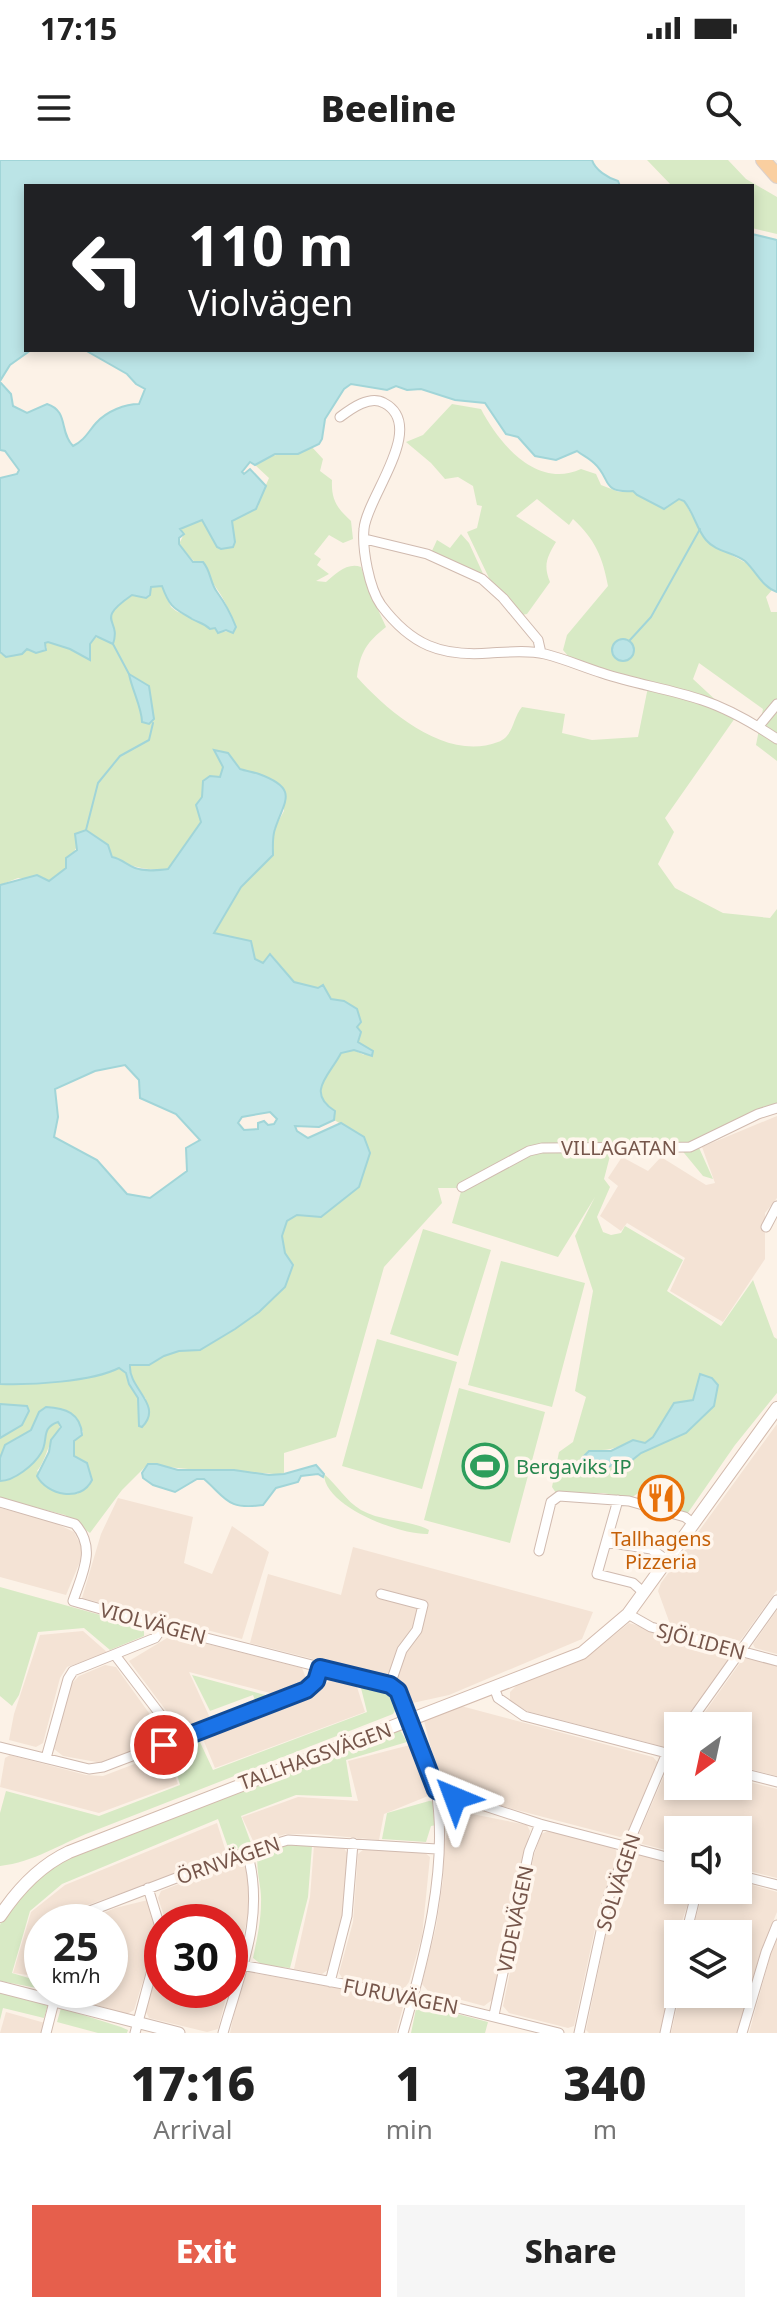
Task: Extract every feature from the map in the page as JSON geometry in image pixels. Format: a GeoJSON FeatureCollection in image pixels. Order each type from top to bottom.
{"type":"FeatureCollection","features":[{"type":"Feature","properties":{"kind":"main road"},"geometry":{"type":"LineString","coordinates":[[763,160],[777,176]]}},
{"type":"Feature","properties":{"kind":"main road","name":"TALLHAGSVÄGEN"},"geometry":{"type":"LineString","coordinates":[[1,1914],[23,1885],[49,1861],[69,1852],[582,1653],[628,1614],[777,1408]]}},
{"type":"Feature","properties":{"kind":"street"},"geometry":{"type":"LineString","coordinates":[[340,417],[351,409],[378,400],[388,404],[396,416],[401,436],[363,528],[366,567],[378,600],[405,633],[425,645],[458,654],[541,653],[603,674],[702,700],[728,710],[777,739]]}},
{"type":"Feature","properties":{"kind":"street"},"geometry":{"type":"LineString","coordinates":[[365,539],[427,554],[482,579],[503,598],[538,640],[541,653]]}},
{"type":"Feature","properties":{"kind":"street"},"geometry":{"type":"LineString","coordinates":[[758,727],[777,704]]}},
{"type":"Feature","properties":{"kind":"street","name":"VILLAGATAN"},"geometry":{"type":"LineString","coordinates":[[462,1187],[529,1151],[542,1148],[690,1147],[777,1108]]}},
{"type":"Feature","properties":{"kind":"street"},"geometry":{"type":"LineString","coordinates":[[766,1227],[777,1206]]}},
{"type":"Feature","properties":{"kind":"street"},"geometry":{"type":"LineString","coordinates":[[539,1551],[551,1502],[559,1496],[618,1500],[673,1513],[694,1524]]}},
{"type":"Feature","properties":{"kind":"street"},"geometry":{"type":"LineString","coordinates":[[618,1500],[597,1574],[633,1583],[644,1593]]}},
{"type":"Feature","properties":{"kind":"street","name":"VIOLVÄGEN"},"geometry":{"type":"LineString","coordinates":[[0,1502],[75,1524],[84,1534],[88,1546],[85,1565],[73,1601],[390,1685]]}},
{"type":"Feature","properties":{"kind":"street"},"geometry":{"type":"LineString","coordinates":[[606,1542],[651,1549],[668,1561]]}},
{"type":"Feature","properties":{"kind":"street"},"geometry":{"type":"LineString","coordinates":[[381,1594],[423,1605],[417,1630],[402,1650],[390,1685],[398,1691],[436,1790],[439,1807],[437,1880],[431,1927],[403,2033]]}},
{"type":"Feature","properties":{"kind":"street"},"geometry":{"type":"LineString","coordinates":[[697,1712],[777,1600]]}},
{"type":"Feature","properties":{"kind":"street","name":"SJÖLIDEN"},"geometry":{"type":"LineString","coordinates":[[628,1614],[651,1627],[777,1661]]}},
{"type":"Feature","properties":{"kind":"street"},"geometry":{"type":"LineString","coordinates":[[46,1758],[68,1679],[73,1671],[155,1638],[163,1627]]}},
{"type":"Feature","properties":{"kind":"street"},"geometry":{"type":"LineString","coordinates":[[115,1655],[179,1739]]}},
{"type":"Feature","properties":{"kind":"street"},"geometry":{"type":"LineString","coordinates":[[1,1750],[89,1769],[103,1767],[306,1690],[316,1681],[320,1668]]}},
{"type":"Feature","properties":{"kind":"street"},"geometry":{"type":"LineString","coordinates":[[494,1687],[498,1698],[524,1716],[664,1752]]}},
{"type":"Feature","properties":{"kind":"street","name":"SOLVÄGEN"},"geometry":{"type":"LineString","coordinates":[[579,2033],[608,1899],[664,1760]]}},
{"type":"Feature","properties":{"kind":"street"},"geometry":{"type":"LineString","coordinates":[[752,1776],[777,1782]]}},
{"type":"Feature","properties":{"kind":"street"},"geometry":{"type":"LineString","coordinates":[[436,1790],[540,1824],[664,1856]]}},
{"type":"Feature","properties":{"kind":"street","name":"VIDEVÄGEN"},"geometry":{"type":"LineString","coordinates":[[494,2015],[529,1851],[540,1824]]}},
{"type":"Feature","properties":{"kind":"street","name":"ÖRNVÄGEN"},"geometry":{"type":"LineString","coordinates":[[107,1904],[288,1840],[437,1849]]}},
{"type":"Feature","properties":{"kind":"street"},"geometry":{"type":"LineString","coordinates":[[330,1982],[347,1916],[353,1843]]}},
{"type":"Feature","properties":{"kind":"street"},"geometry":{"type":"LineString","coordinates":[[247,1852],[255,1889],[255,1918],[248,1942]]}},
{"type":"Feature","properties":{"kind":"street"},"geometry":{"type":"LineString","coordinates":[[752,1879],[777,1885]]}},
{"type":"Feature","properties":{"kind":"street"},"geometry":{"type":"LineString","coordinates":[[136,2028],[159,1944],[160,1927],[148,1888]]}},
{"type":"Feature","properties":{"kind":"street"},"geometry":{"type":"LineString","coordinates":[[742,2033],[777,1925]]}},
{"type":"Feature","properties":{"kind":"street","name":"FURUVÄGEN"},"geometry":{"type":"LineString","coordinates":[[248,1966],[413,1997],[559,2033]]}},
{"type":"Feature","properties":{"kind":"street"},"geometry":{"type":"LineString","coordinates":[[0,1987],[24,1990]]}},
{"type":"Feature","properties":{"kind":"street"},"geometry":{"type":"LineString","coordinates":[[46,2033],[53,2008]]}},
{"type":"Feature","properties":{"kind":"street"},"geometry":{"type":"LineString","coordinates":[[88,2008],[136,2028],[179,2033]]}},
{"type":"Feature","properties":{"kind":"street"},"geometry":{"type":"LineString","coordinates":[[223,2033],[230,2008]]}},
{"type":"Feature","properties":{"kind":"street"},"geometry":{"type":"LineString","coordinates":[[665,2033],[670,2008]]}},
{"type":"Feature","properties":{"kind":"shaded area"},"geometry":{"type":"Polygon","coordinates":[[[777,1116],[777,1198],[765,1213],[765,1259],[723,1322],[670,1291],[685,1258],[627,1223],[621,1231],[600,1216],[618,1186],[608,1178],[622,1157],[648,1171],[661,1157],[706,1185],[715,1183],[702,1147],[777,1116]]]}},
{"type":"Feature","properties":{"kind":"shaded area"},"geometry":{"type":"Polygon","coordinates":[[[777,1424],[777,1590],[740,1641],[670,1624],[658,1591],[661,1583],[777,1424]]]}},
{"type":"Feature","properties":{"kind":"shaded area"},"geometry":{"type":"Polygon","coordinates":[[[118,1498],[193,1517],[184,1563],[212,1574],[232,1526],[269,1552],[242,1639],[82,1598],[101,1534],[118,1498]]]}},
{"type":"Feature","properties":{"kind":"shaded area"},"geometry":{"type":"Polygon","coordinates":[[[0,1508],[49,1520],[74,1532],[84,1552],[66,1595],[0,1577],[0,1508]]]}},
{"type":"Feature","properties":{"kind":"shaded area"},"geometry":{"type":"Polygon","coordinates":[[[353,1547],[593,1612],[582,1639],[449,1695],[408,1704],[404,1691],[388,1678],[250,1643],[268,1574],[341,1595],[353,1547]]]}},
{"type":"Feature","properties":{"kind":"shaded area"},"geometry":{"type":"Polygon","coordinates":[[[777,1610],[777,1654],[755,1648],[753,1644],[777,1610]]]}},
{"type":"Feature","properties":{"kind":"shaded area"},"geometry":{"type":"Polygon","coordinates":[[[629,1623],[726,1652],[729,1660],[691,1712],[664,1712],[664,1747],[527,1711],[510,1701],[510,1692],[519,1683],[574,1662],[629,1623]]]}},
{"type":"Feature","properties":{"kind":"shaded area"},"geometry":{"type":"Polygon","coordinates":[[[83,1631],[108,1653],[67,1667],[60,1678],[43,1743],[36,1747],[9,1740],[14,1714],[40,1635],[83,1631]]]}},
{"type":"Feature","properties":{"kind":"shaded area"},"geometry":{"type":"Polygon","coordinates":[[[172,1635],[302,1668],[306,1678],[302,1684],[274,1694],[189,1672],[211,1720],[189,1729],[179,1728],[129,1661],[172,1635]]]}},
{"type":"Feature","properties":{"kind":"shaded area"},"geometry":{"type":"Polygon","coordinates":[[[747,1658],[777,1665],[777,1776],[752,1770],[752,1712],[705,1712],[742,1660],[747,1658]]]}},
{"type":"Feature","properties":{"kind":"shaded area"},"geometry":{"type":"Polygon","coordinates":[[[105,1665],[116,1667],[164,1734],[162,1739],[102,1763],[63,1756],[54,1749],[69,1686],[79,1676],[105,1665]]]}},
{"type":"Feature","properties":{"kind":"shaded area"},"geometry":{"type":"Polygon","coordinates":[[[330,1681],[356,1684],[365,1712],[215,1768],[203,1739],[280,1707],[330,1681]]]}},
{"type":"Feature","properties":{"kind":"shaded area"},"geometry":{"type":"Polygon","coordinates":[[[461,1706],[653,1757],[659,1764],[627,1834],[620,1837],[474,1799],[452,1790],[433,1756],[424,1721],[461,1706]]]}},
{"type":"Feature","properties":{"kind":"shaded area"},"geometry":{"type":"Polygon","coordinates":[[[410,1745],[428,1796],[384,1814],[379,1840],[286,1834],[254,1843],[242,1817],[298,1797],[358,1801],[348,1761],[410,1745]]]}},
{"type":"Feature","properties":{"kind":"shaded area"},"geometry":{"type":"Polygon","coordinates":[[[166,1752],[178,1784],[99,1813],[0,1787],[5,1758],[10,1755],[86,1775],[103,1776],[166,1752]]]}},
{"type":"Feature","properties":{"kind":"shaded area"},"geometry":{"type":"Polygon","coordinates":[[[664,1776],[664,1800],[752,1800],[752,1783],[777,1789],[777,1878],[752,1872],[752,1816],[664,1816],[664,1850],[642,1844],[638,1836],[664,1776]]]}},
{"type":"Feature","properties":{"kind":"shaded area"},"geometry":{"type":"Polygon","coordinates":[[[472,1814],[527,1825],[530,1831],[492,2000],[484,2006],[428,1991],[422,1984],[436,1927],[443,1880],[444,1843],[451,1821],[472,1814]]]}},
{"type":"Feature","properties":{"kind":"shaded area"},"geometry":{"type":"Polygon","coordinates":[[[217,1823],[226,1852],[91,1904],[41,1904],[65,1885],[217,1823]]]}},
{"type":"Feature","properties":{"kind":"shaded area"},"geometry":{"type":"Polygon","coordinates":[[[548,1831],[615,1847],[618,1859],[601,1901],[574,2026],[568,2028],[509,2013],[503,2006],[534,1855],[541,1834],[548,1831]]]}},
{"type":"Feature","properties":{"kind":"shaded area"},"geometry":{"type":"Polygon","coordinates":[[[314,1845],[344,1848],[349,1856],[343,1915],[328,1970],[322,1974],[294,1969],[310,1897],[314,1845]]]}},
{"type":"Feature","properties":{"kind":"shaded area"},"geometry":{"type":"Polygon","coordinates":[[[364,1849],[424,1852],[430,1857],[422,1936],[409,1982],[404,1989],[343,1979],[339,1973],[353,1922],[358,1854],[364,1849]]]}},
{"type":"Feature","properties":{"kind":"shaded area"},"geometry":{"type":"Polygon","coordinates":[[[638,1852],[664,1860],[664,1904],[688,1904],[682,1920],[664,1920],[664,2016],[660,2033],[589,2033],[586,2030],[613,1900],[627,1858],[638,1852]]]}},
{"type":"Feature","properties":{"kind":"shaded area"},"geometry":{"type":"Polygon","coordinates":[[[242,1862],[248,1871],[251,1889],[248,1917],[248,1904],[160,1904],[158,1898],[161,1891],[242,1862]]]}},
{"type":"Feature","properties":{"kind":"shaded area"},"geometry":{"type":"Polygon","coordinates":[[[752,1885],[777,1892],[777,1912],[752,1981],[752,1920],[695,1920],[700,1904],[752,1904],[752,1885]]]}},
{"type":"Feature","properties":{"kind":"shaded area"},"geometry":{"type":"Polygon","coordinates":[[[148,1900],[149,1904],[144,1904],[144,1978],[134,2010],[127,2014],[107,2008],[128,2008],[128,1905],[148,1900]]]}},
{"type":"Feature","properties":{"kind":"shaded area"},"geometry":{"type":"Polygon","coordinates":[[[24,1936],[24,1975],[13,1973],[24,1936]]]}},
{"type":"Feature","properties":{"kind":"shaded area"},"geometry":{"type":"Polygon","coordinates":[[[777,1939],[777,2033],[749,2033],[771,1953],[777,1939]]]}},
{"type":"Feature","properties":{"kind":"shaded area"},"geometry":{"type":"Polygon","coordinates":[[[248,1972],[396,1999],[403,2007],[396,2033],[230,2033],[235,2008],[248,2008],[248,1972]]]}},
{"type":"Feature","properties":{"kind":"shaded area"},"geometry":{"type":"Polygon","coordinates":[[[223,2008],[218,2029],[207,2032],[149,2018],[145,2010],[223,2008]]]}},
{"type":"Feature","properties":{"kind":"shaded area"},"geometry":{"type":"Polygon","coordinates":[[[677,2008],[744,2008],[737,2033],[671,2033],[677,2008]]]}},
{"type":"Feature","properties":{"kind":"shaded area"},"geometry":{"type":"Polygon","coordinates":[[[6,2012],[45,2023],[43,2033],[0,2033],[6,2012]]]}},
{"type":"Feature","properties":{"kind":"green space"},"geometry":{"type":"Polygon","coordinates":[[[647,160],[728,160],[746,179],[777,197],[777,234],[754,228],[754,184],[670,184],[647,160]]]}},
{"type":"Feature","properties":{"kind":"green space"},"geometry":{"type":"Polygon","coordinates":[[[452,404],[481,409],[509,449],[535,468],[565,474],[581,469],[596,474],[601,485],[619,492],[633,491],[684,501],[706,541],[746,563],[772,590],[766,597],[771,612],[777,612],[777,761],[756,745],[763,709],[699,663],[693,679],[735,718],[665,818],[674,832],[658,864],[675,888],[723,913],[770,918],[777,909],[777,1104],[696,1141],[713,1179],[703,1176],[675,1142],[622,1144],[610,1156],[604,1179],[610,1187],[597,1217],[603,1232],[611,1235],[621,1233],[625,1226],[683,1260],[667,1291],[721,1326],[753,1280],[777,1339],[777,1393],[735,1445],[685,1517],[673,1513],[676,1498],[668,1488],[650,1485],[631,1498],[603,1493],[556,1493],[552,1487],[559,1452],[573,1442],[586,1397],[575,1391],[593,1291],[575,1236],[595,1197],[558,1257],[452,1223],[462,1188],[438,1188],[442,1203],[384,1267],[336,1437],[284,1453],[284,1475],[148,1464],[122,1490],[90,1533],[65,1515],[0,1498],[0,1481],[23,1472],[38,1458],[49,1428],[58,1422],[60,1430],[52,1439],[37,1471],[77,1494],[92,1480],[87,1463],[74,1456],[74,1441],[83,1431],[39,1412],[31,1430],[5,1445],[0,1458],[0,1438],[27,1406],[0,1404],[0,1384],[78,1379],[119,1367],[126,1373],[138,1407],[146,1399],[131,1379],[130,1365],[149,1365],[179,1351],[200,1350],[259,1312],[285,1253],[282,1236],[287,1221],[297,1215],[321,1217],[336,1204],[364,1137],[334,1120],[335,1111],[321,1097],[320,1090],[341,1053],[354,1050],[364,1055],[350,1007],[344,1001],[331,999],[318,988],[294,982],[271,954],[263,963],[255,959],[250,941],[214,934],[241,887],[273,855],[273,831],[284,811],[284,789],[256,773],[240,769],[223,754],[216,751],[223,767],[220,778],[203,781],[201,822],[168,869],[146,869],[113,858],[85,830],[66,868],[49,881],[18,878],[0,885],[0,652],[2,655],[26,650],[40,651],[47,648],[45,643],[48,642],[90,660],[93,639],[115,638],[110,619],[114,607],[134,594],[156,586],[162,586],[171,607],[176,611],[221,632],[230,631],[230,619],[222,596],[179,544],[183,536],[179,529],[202,520],[213,539],[234,539],[232,521],[258,507],[269,478],[255,465],[269,457],[311,446],[323,459],[320,471],[332,480],[336,503],[351,521],[353,539],[343,543],[329,535],[314,554],[321,559],[317,565],[329,574],[316,581],[326,582],[346,567],[361,567],[386,627],[366,648],[357,677],[385,705],[420,730],[459,745],[479,746],[503,739],[522,707],[565,714],[562,733],[592,740],[638,737],[648,687],[569,657],[563,650],[567,635],[608,586],[601,558],[587,534],[573,519],[569,525],[537,499],[516,516],[556,542],[547,561],[550,582],[527,614],[522,615],[489,578],[467,532],[477,528],[482,506],[477,505],[473,486],[458,477],[445,479],[406,442],[423,435],[452,404]],[[693,1400],[674,1403],[653,1437],[645,1443],[599,1450],[594,1475],[686,1433],[714,1406],[693,1400]]]}},
{"type":"Feature","properties":{"kind":"green space"},"geometry":{"type":"Polygon","coordinates":[[[461,534],[469,543],[485,578],[431,553],[437,540],[450,548],[461,534]]]}},
{"type":"Feature","properties":{"kind":"green space"},"geometry":{"type":"Polygon","coordinates":[[[423,1229],[491,1250],[458,1356],[390,1334],[423,1229]]]}},
{"type":"Feature","properties":{"kind":"green space"},"geometry":{"type":"Polygon","coordinates":[[[501,1261],[585,1283],[552,1407],[468,1385],[501,1261]]]}},
{"type":"Feature","properties":{"kind":"green space"},"geometry":{"type":"Polygon","coordinates":[[[377,1339],[457,1362],[422,1489],[342,1466],[377,1339]]]}},
{"type":"Feature","properties":{"kind":"green space","name":"Bergaviks IP"},"geometry":{"type":"Polygon","coordinates":[[[459,1388],[545,1412],[510,1543],[424,1520],[459,1388]]]}},
{"type":"Feature","properties":{"kind":"green space"},"geometry":{"type":"Polygon","coordinates":[[[324,1474],[361,1510],[421,1526],[429,1530],[428,1534],[400,1530],[350,1508],[327,1486],[324,1474]]]}},
{"type":"Feature","properties":{"kind":"green space"},"geometry":{"type":"Polygon","coordinates":[[[0,1587],[140,1626],[144,1636],[110,1650],[84,1628],[38,1632],[19,1695],[12,1706],[0,1696],[0,1587]]]}},
{"type":"Feature","properties":{"kind":"green space"},"geometry":{"type":"Polygon","coordinates":[[[192,1675],[269,1696],[256,1703],[253,1695],[210,1711],[192,1675]]]}},
{"type":"Feature","properties":{"kind":"green space"},"geometry":{"type":"Polygon","coordinates":[[[360,1684],[388,1687],[397,1695],[397,1707],[393,1714],[91,1832],[36,1857],[0,1866],[0,1813],[6,1791],[99,1816],[180,1785],[171,1753],[199,1740],[213,1770],[367,1712],[360,1684]]]}},
{"type":"Feature","properties":{"kind":"green space"},"geometry":{"type":"Polygon","coordinates":[[[400,1730],[407,1742],[346,1760],[352,1797],[296,1795],[241,1816],[251,1843],[230,1853],[218,1819],[62,1884],[38,1904],[24,1904],[24,1932],[12,1973],[24,1977],[24,1986],[0,1981],[0,1925],[5,1913],[21,1892],[76,1854],[400,1730]]]}},
{"type":"Feature","properties":{"kind":"green space"},"geometry":{"type":"Polygon","coordinates":[[[429,1801],[454,1804],[461,1809],[444,1824],[431,1826],[426,1842],[382,1839],[387,1813],[429,1801]]]}},
{"type":"Feature","properties":{"kind":"green space"},"geometry":{"type":"Polygon","coordinates":[[[289,1845],[312,1846],[308,1897],[290,1968],[262,1965],[253,1958],[261,1909],[257,1863],[259,1851],[289,1845]]]}},
{"type":"Feature","properties":{"kind":"green space"},"geometry":{"type":"Polygon","coordinates":[[[0,1993],[24,1999],[24,2008],[47,2008],[44,2018],[3,2008],[0,2020],[0,1993]]]}},
{"type":"Feature","properties":{"kind":"green space"},"geometry":{"type":"Polygon","coordinates":[[[423,2005],[488,2022],[485,2033],[411,2033],[416,2009],[423,2005]]]}},
{"type":"Feature","properties":{"kind":"green space"},"geometry":{"type":"Polygon","coordinates":[[[61,2008],[128,2030],[127,2033],[98,2033],[57,2022],[61,2008]]]}},
{"type":"Feature","properties":{"kind":"water"},"geometry":{"type":"Polygon","coordinates":[[[0,160],[592,160],[599,170],[619,184],[24,184],[24,352],[28,352],[10,365],[0,381],[0,160]]]}},
{"type":"Feature","properties":{"kind":"water"},"geometry":{"type":"Polygon","coordinates":[[[754,234],[777,240],[777,592],[763,583],[745,561],[710,544],[684,501],[679,499],[664,509],[633,491],[616,490],[608,484],[594,463],[577,451],[556,460],[535,456],[518,437],[506,434],[485,403],[455,400],[421,389],[407,390],[396,386],[387,390],[351,384],[344,389],[325,419],[319,444],[298,454],[275,454],[255,465],[250,462],[242,472],[244,474],[250,469],[266,486],[256,509],[232,521],[233,547],[217,547],[202,520],[180,529],[184,534],[179,538],[179,544],[193,562],[203,562],[206,566],[234,622],[236,627],[233,633],[226,630],[218,633],[215,628],[210,629],[192,619],[173,607],[162,586],[151,587],[150,595],[146,598],[132,595],[114,610],[111,616],[115,636],[113,644],[96,636],[90,644],[90,660],[48,642],[45,643],[46,650],[36,653],[27,649],[22,654],[6,657],[0,652],[0,478],[17,474],[19,470],[5,451],[0,450],[0,382],[11,394],[13,406],[27,413],[47,404],[54,407],[73,446],[105,415],[139,404],[145,389],[127,374],[88,352],[754,352],[754,234]]]}},
{"type":"Feature","properties":{"kind":"water"},"geometry":{"type":"Polygon","coordinates":[[[619,639],[627,639],[634,650],[627,661],[619,661],[612,654],[612,646],[619,639]]]}},
{"type":"Feature","properties":{"kind":"water"},"geometry":{"type":"Polygon","coordinates":[[[129,674],[149,686],[154,719],[149,724],[142,722],[129,674]]]}},
{"type":"Feature","properties":{"kind":"water"},"geometry":{"type":"Polygon","coordinates":[[[214,750],[228,753],[240,769],[259,774],[280,785],[286,797],[274,832],[273,855],[241,887],[214,933],[251,941],[255,959],[263,963],[270,954],[294,982],[318,988],[323,985],[331,999],[344,1001],[357,1009],[361,1022],[357,1027],[361,1032],[358,1042],[373,1051],[372,1056],[354,1050],[341,1053],[321,1090],[326,1104],[335,1111],[334,1120],[319,1127],[295,1126],[308,1138],[341,1123],[364,1137],[370,1153],[359,1187],[321,1217],[297,1215],[287,1221],[282,1236],[285,1253],[293,1265],[285,1287],[259,1312],[200,1350],[179,1351],[149,1365],[130,1365],[134,1382],[149,1411],[142,1427],[139,1426],[138,1398],[126,1373],[119,1368],[77,1379],[0,1384],[0,885],[37,875],[49,881],[66,868],[66,858],[77,850],[75,834],[86,830],[108,845],[112,857],[132,867],[168,869],[201,822],[196,805],[202,797],[203,781],[210,776],[220,777],[223,767],[214,750]],[[125,1065],[95,1071],[55,1089],[58,1117],[54,1137],[97,1160],[127,1194],[150,1198],[187,1171],[186,1148],[200,1140],[176,1114],[140,1098],[139,1080],[125,1065]],[[270,1112],[242,1117],[238,1123],[244,1130],[258,1129],[258,1123],[264,1121],[268,1125],[274,1124],[277,1119],[270,1112]]]}},
{"type":"Feature","properties":{"kind":"water"},"geometry":{"type":"Polygon","coordinates":[[[700,1374],[712,1378],[718,1385],[714,1406],[686,1433],[641,1453],[631,1461],[589,1475],[583,1476],[578,1472],[581,1459],[589,1451],[611,1451],[633,1440],[645,1443],[653,1437],[674,1403],[693,1400],[700,1374]]]}},
{"type":"Feature","properties":{"kind":"water"},"geometry":{"type":"Polygon","coordinates":[[[0,1404],[27,1406],[29,1411],[22,1425],[0,1438],[0,1404]]]}},
{"type":"Feature","properties":{"kind":"water"},"geometry":{"type":"Polygon","coordinates":[[[46,1407],[65,1410],[79,1421],[82,1435],[74,1441],[74,1456],[87,1463],[92,1480],[80,1492],[56,1492],[37,1476],[49,1452],[51,1440],[61,1427],[58,1422],[49,1428],[38,1458],[23,1472],[0,1481],[0,1458],[5,1445],[31,1430],[39,1412],[46,1407]]]}},
{"type":"Feature","properties":{"kind":"water"},"geometry":{"type":"Polygon","coordinates":[[[148,1464],[178,1470],[234,1470],[269,1475],[316,1465],[324,1474],[323,1477],[318,1474],[301,1476],[298,1482],[276,1488],[263,1505],[242,1506],[223,1497],[204,1479],[197,1479],[175,1492],[153,1485],[143,1478],[142,1473],[148,1464]]]}},
{"type":"Feature","properties":{"kind":"waterway"},"geometry":{"type":"LineString","coordinates":[[630,640],[651,617],[700,529]]}},
{"type":"Feature","properties":{"kind":"waterway"},"geometry":{"type":"LineString","coordinates":[[113,644],[129,674]]}},
{"type":"Feature","properties":{"kind":"waterway"},"geometry":{"type":"LineString","coordinates":[[86,830],[98,783],[120,756],[149,740],[153,723]]}},
{"type":"Feature","properties":{"kind":"place","name":"Bergaviks IP"},"geometry":{"type":"Point","coordinates":[485,1466]}},
{"type":"Feature","properties":{"kind":"place","name":"Tallhagens Pizzeria"},"geometry":{"type":"Point","coordinates":[661,1498]}},
{"type":"Feature","properties":{"kind":"route"},"geometry":{"type":"LineString","coordinates":[[164,1745],[306,1690],[316,1681],[320,1668],[390,1685],[398,1691],[436,1790],[455,1798]]}}]}
